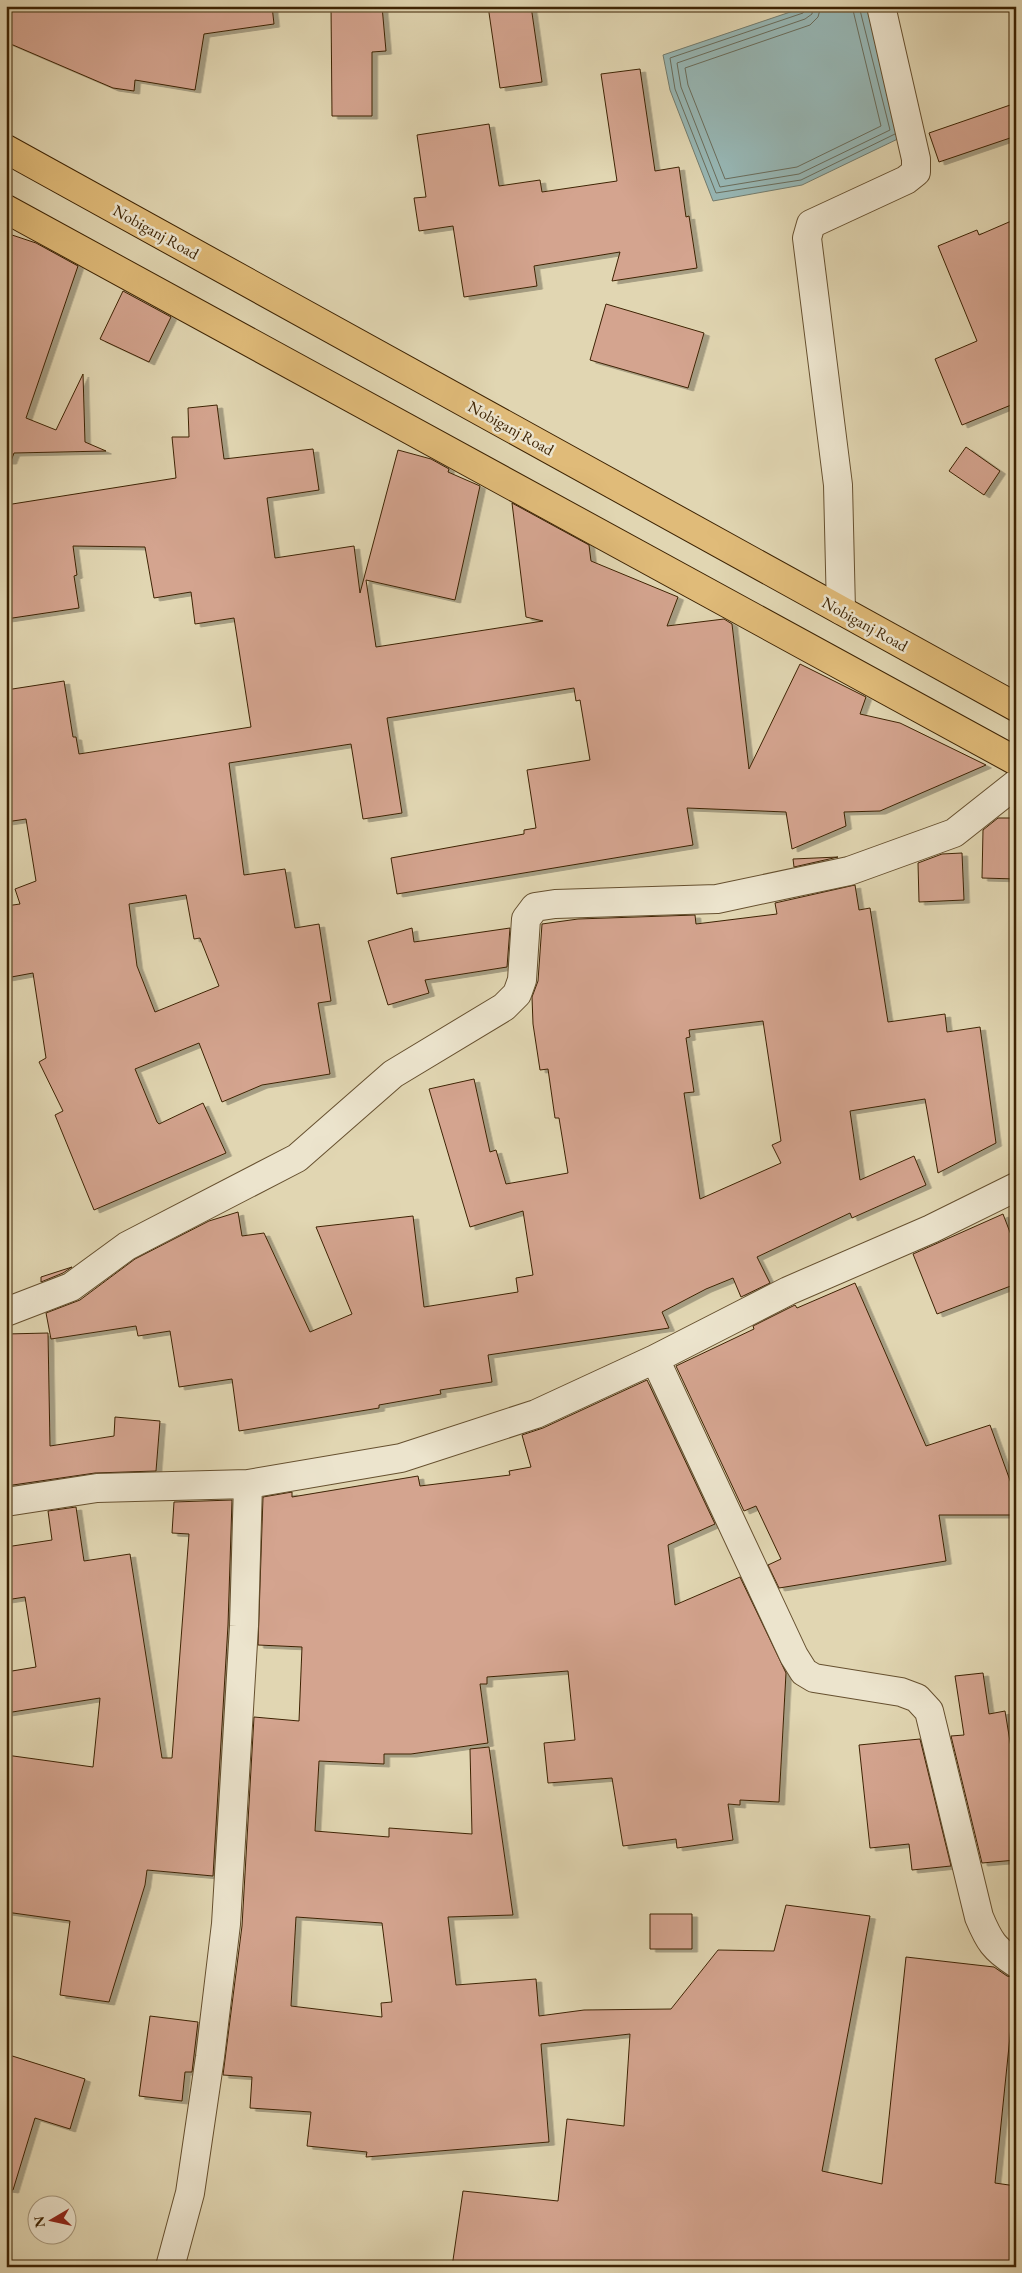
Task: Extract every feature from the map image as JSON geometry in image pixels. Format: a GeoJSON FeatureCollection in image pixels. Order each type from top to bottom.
{"type":"FeatureCollection","features":[{"type":"Feature","properties":{"kind":"main road","name":"Nobiganj Road"},"geometry":{"type":"LineString","coordinates":[[6,149],[1016,707]]}},
{"type":"Feature","properties":{"kind":"main road"},"geometry":{"type":"LineString","coordinates":[[6,209],[1016,761]]}},
{"type":"Feature","properties":{"kind":"street"},"geometry":{"type":"LineString","coordinates":[[841,610],[838,486],[808,238],[811,224],[906,180],[916,172],[916,159],[881,6]]}},
{"type":"Feature","properties":{"kind":"street"},"geometry":{"type":"LineString","coordinates":[[6,1312],[71,1288],[127,1246],[297,1158],[393,1074],[504,1007],[517,994],[522,980],[526,919],[535,907],[555,904],[717,898],[849,871],[954,833],[1016,784]]}},
{"type":"Feature","properties":{"kind":"street"},"geometry":{"type":"LineString","coordinates":[[6,1502],[97,1488],[248,1484],[401,1458],[536,1414],[656,1359],[788,1291],[930,1228],[1016,1187]]}},
{"type":"Feature","properties":{"kind":"street"},"geometry":{"type":"LineString","coordinates":[[656,1359],[794,1656],[804,1672],[814,1678],[900,1692],[917,1698],[929,1710],[979,1917],[988,1940],[998,1952],[1016,1963]]}},
{"type":"Feature","properties":{"kind":"street"},"geometry":{"type":"LineString","coordinates":[[170,2267],[190,2193],[210,2056],[226,1924],[244,1626],[248,1484]]}},
{"type":"Feature","properties":{"kind":"water"},"geometry":{"type":"Polygon","coordinates":[[[808,6],[870,6],[904,136],[802,185],[713,201],[670,90],[663,55],[808,6]]]}},
{"type":"Feature","properties":{"kind":"building"},"geometry":{"type":"Polygon","coordinates":[[[6,6],[272,6],[274,24],[204,34],[195,90],[135,80],[134,91],[113,88],[6,42],[6,6]]]}},
{"type":"Feature","properties":{"kind":"building"},"geometry":{"type":"Polygon","coordinates":[[[331,6],[382,6],[386,51],[372,52],[372,116],[332,116],[331,6]]]}},
{"type":"Feature","properties":{"kind":"building"},"geometry":{"type":"Polygon","coordinates":[[[488,6],[531,6],[542,82],[500,88],[488,6]]]}},
{"type":"Feature","properties":{"kind":"building"},"geometry":{"type":"Polygon","coordinates":[[[640,69],[655,171],[679,167],[686,217],[689,216],[697,268],[612,281],[620,252],[534,266],[537,286],[464,297],[453,226],[419,231],[414,198],[426,197],[417,135],[489,124],[499,186],[540,180],[542,192],[617,181],[601,74],[640,69]]]}},
{"type":"Feature","properties":{"kind":"building"},"geometry":{"type":"Polygon","coordinates":[[[1016,103],[1016,136],[939,162],[929,133],[1016,103]]]}},
{"type":"Feature","properties":{"kind":"building"},"geometry":{"type":"Polygon","coordinates":[[[1016,219],[1016,403],[962,425],[935,359],[977,341],[938,246],[977,230],[979,235],[1016,219]]]}},
{"type":"Feature","properties":{"kind":"building"},"geometry":{"type":"Polygon","coordinates":[[[6,233],[36,243],[78,266],[26,418],[56,430],[83,374],[85,442],[106,451],[14,453],[11,461],[6,461],[6,233]]]}},
{"type":"Feature","properties":{"kind":"building"},"geometry":{"type":"Polygon","coordinates":[[[123,291],[171,317],[149,362],[100,339],[123,291]]]}},
{"type":"Feature","properties":{"kind":"building"},"geometry":{"type":"Polygon","coordinates":[[[606,304],[704,333],[688,388],[590,360],[606,304]]]}},
{"type":"Feature","properties":{"kind":"building"},"geometry":{"type":"Polygon","coordinates":[[[217,405],[224,459],[313,449],[319,490],[267,498],[275,558],[354,546],[360,593],[398,450],[431,459],[449,469],[448,472],[480,486],[455,600],[366,580],[376,647],[543,621],[526,617],[512,503],[589,545],[591,561],[678,597],[667,626],[724,619],[732,624],[749,769],[800,664],[866,697],[860,714],[900,723],[986,765],[880,811],[844,812],[846,826],[792,849],[786,812],[687,808],[693,845],[397,894],[391,858],[524,834],[524,830],[536,828],[527,770],[590,760],[580,700],[576,701],[574,688],[387,718],[402,813],[363,819],[351,744],[229,763],[244,875],[285,869],[295,928],[319,924],[331,1001],[318,1003],[330,1074],[262,1085],[222,1102],[199,1043],[135,1069],[159,1124],[203,1103],[226,1153],[94,1210],[55,1115],[63,1111],[39,1062],[46,1058],[33,973],[6,978],[6,906],[20,904],[15,889],[36,881],[26,819],[6,822],[6,690],[64,681],[73,737],[76,737],[79,754],[251,727],[234,618],[195,624],[191,592],[154,598],[145,547],[73,546],[77,575],[74,576],[79,608],[6,619],[6,505],[176,478],[172,437],[189,437],[188,408],[217,405]],[[186,895],[129,904],[137,966],[155,1012],[219,986],[200,938],[194,939],[186,895]]]}},
{"type":"Feature","properties":{"kind":"building"},"geometry":{"type":"Polygon","coordinates":[[[966,447],[1000,471],[984,495],[949,471],[966,447]]]}},
{"type":"Feature","properties":{"kind":"building"},"geometry":{"type":"Polygon","coordinates":[[[998,818],[1016,818],[1016,879],[982,878],[983,830],[998,818]]]}},
{"type":"Feature","properties":{"kind":"building"},"geometry":{"type":"Polygon","coordinates":[[[962,853],[964,900],[919,902],[918,863],[942,854],[962,853]]]}},
{"type":"Feature","properties":{"kind":"building"},"geometry":{"type":"Polygon","coordinates":[[[838,857],[794,867],[793,859],[838,857]]]}},
{"type":"Feature","properties":{"kind":"building"},"geometry":{"type":"Polygon","coordinates":[[[855,885],[859,910],[870,908],[888,1022],[945,1014],[947,1032],[980,1027],[996,1143],[938,1173],[925,1099],[850,1111],[860,1180],[914,1156],[926,1185],[852,1218],[850,1213],[757,1257],[770,1283],[741,1297],[733,1278],[706,1289],[662,1312],[669,1328],[488,1355],[492,1382],[440,1390],[441,1394],[379,1405],[379,1408],[239,1431],[232,1379],[179,1387],[170,1331],[138,1336],[136,1326],[51,1339],[46,1313],[80,1300],[135,1259],[209,1221],[238,1212],[242,1236],[264,1233],[310,1332],[352,1314],[316,1227],[413,1216],[424,1307],[518,1292],[516,1278],[533,1275],[523,1211],[470,1227],[429,1089],[474,1079],[490,1152],[496,1150],[506,1184],[568,1173],[559,1118],[555,1118],[548,1069],[540,1070],[533,1024],[532,997],[538,981],[542,924],[578,919],[695,915],[696,924],[777,914],[775,903],[855,885]],[[763,1021],[689,1030],[690,1037],[686,1038],[694,1092],[684,1093],[700,1199],[781,1163],[772,1145],[781,1141],[763,1021]]]}},
{"type":"Feature","properties":{"kind":"building"},"geometry":{"type":"Polygon","coordinates":[[[412,928],[414,942],[510,928],[507,967],[425,980],[429,993],[388,1005],[368,941],[412,928]]]}},
{"type":"Feature","properties":{"kind":"building"},"geometry":{"type":"Polygon","coordinates":[[[1003,1214],[1016,1248],[1016,1284],[937,1314],[913,1254],[1003,1214]]]}},
{"type":"Feature","properties":{"kind":"building"},"geometry":{"type":"Polygon","coordinates":[[[72,1267],[63,1273],[41,1282],[41,1277],[72,1267]]]}},
{"type":"Feature","properties":{"kind":"building"},"geometry":{"type":"Polygon","coordinates":[[[855,1283],[926,1446],[990,1425],[1016,1497],[1016,1515],[939,1515],[946,1561],[779,1588],[768,1565],[781,1559],[756,1506],[744,1511],[676,1366],[754,1329],[753,1326],[795,1305],[797,1308],[855,1283]]]}},
{"type":"Feature","properties":{"kind":"building"},"geometry":{"type":"Polygon","coordinates":[[[48,1333],[50,1446],[114,1436],[115,1417],[160,1421],[156,1471],[95,1473],[6,1486],[6,1334],[48,1333]]]}},
{"type":"Feature","properties":{"kind":"building"},"geometry":{"type":"Polygon","coordinates":[[[647,1380],[715,1524],[668,1545],[675,1605],[740,1577],[786,1673],[779,1802],[740,1800],[740,1805],[728,1804],[733,1840],[677,1848],[676,1839],[623,1846],[612,1778],[548,1783],[544,1743],[575,1740],[568,1671],[487,1677],[487,1684],[480,1684],[488,1743],[411,1754],[384,1754],[384,1764],[319,1761],[315,1831],[389,1837],[389,1828],[472,1834],[470,1749],[489,1747],[513,1915],[448,1917],[456,1985],[536,1979],[539,2016],[584,2010],[671,2009],[718,1950],[774,1951],[786,1905],[870,1916],[822,2171],[882,2184],[906,1957],[994,1967],[1007,1976],[1016,1978],[995,2183],[1016,2186],[1016,2267],[452,2267],[463,2191],[558,2201],[567,2119],[624,2126],[630,2034],[541,2044],[549,2142],[366,2157],[367,2152],[307,2146],[311,2112],[250,2108],[252,2077],[223,2075],[242,1926],[254,1717],[299,1721],[302,1647],[258,1645],[263,1497],[292,1492],[292,1497],[418,1476],[420,1486],[510,1475],[509,1471],[531,1467],[522,1435],[543,1428],[647,1380]],[[296,1917],[291,2006],[382,2017],[381,2003],[392,2002],[382,1923],[296,1917]]]}},
{"type":"Feature","properties":{"kind":"building"},"geometry":{"type":"Polygon","coordinates":[[[232,1500],[228,1625],[213,1876],[147,1870],[145,1885],[109,2002],[60,1995],[70,1921],[6,1912],[6,1755],[93,1767],[100,1698],[6,1713],[6,1672],[36,1667],[25,1597],[6,1600],[6,1547],[52,1540],[48,1511],[76,1507],[84,1561],[130,1554],[162,1758],[172,1758],[189,1534],[172,1533],[174,1502],[232,1500]]]}},
{"type":"Feature","properties":{"kind":"building"},"geometry":{"type":"Polygon","coordinates":[[[983,1673],[989,1714],[1005,1711],[1016,1778],[1016,1860],[982,1863],[951,1736],[964,1735],[955,1676],[983,1673]]]}},
{"type":"Feature","properties":{"kind":"building"},"geometry":{"type":"Polygon","coordinates":[[[920,1739],[951,1866],[912,1870],[909,1844],[870,1848],[859,1745],[920,1739]]]}},
{"type":"Feature","properties":{"kind":"building"},"geometry":{"type":"Polygon","coordinates":[[[650,1914],[692,1914],[692,1949],[650,1949],[650,1914]]]}},
{"type":"Feature","properties":{"kind":"building"},"geometry":{"type":"Polygon","coordinates":[[[150,2016],[198,2022],[192,2072],[185,2072],[182,2101],[139,2096],[150,2016]]]}},
{"type":"Feature","properties":{"kind":"building"},"geometry":{"type":"Polygon","coordinates":[[[6,2054],[85,2079],[70,2129],[35,2118],[13,2190],[6,2189],[6,2054]]]}}]}
